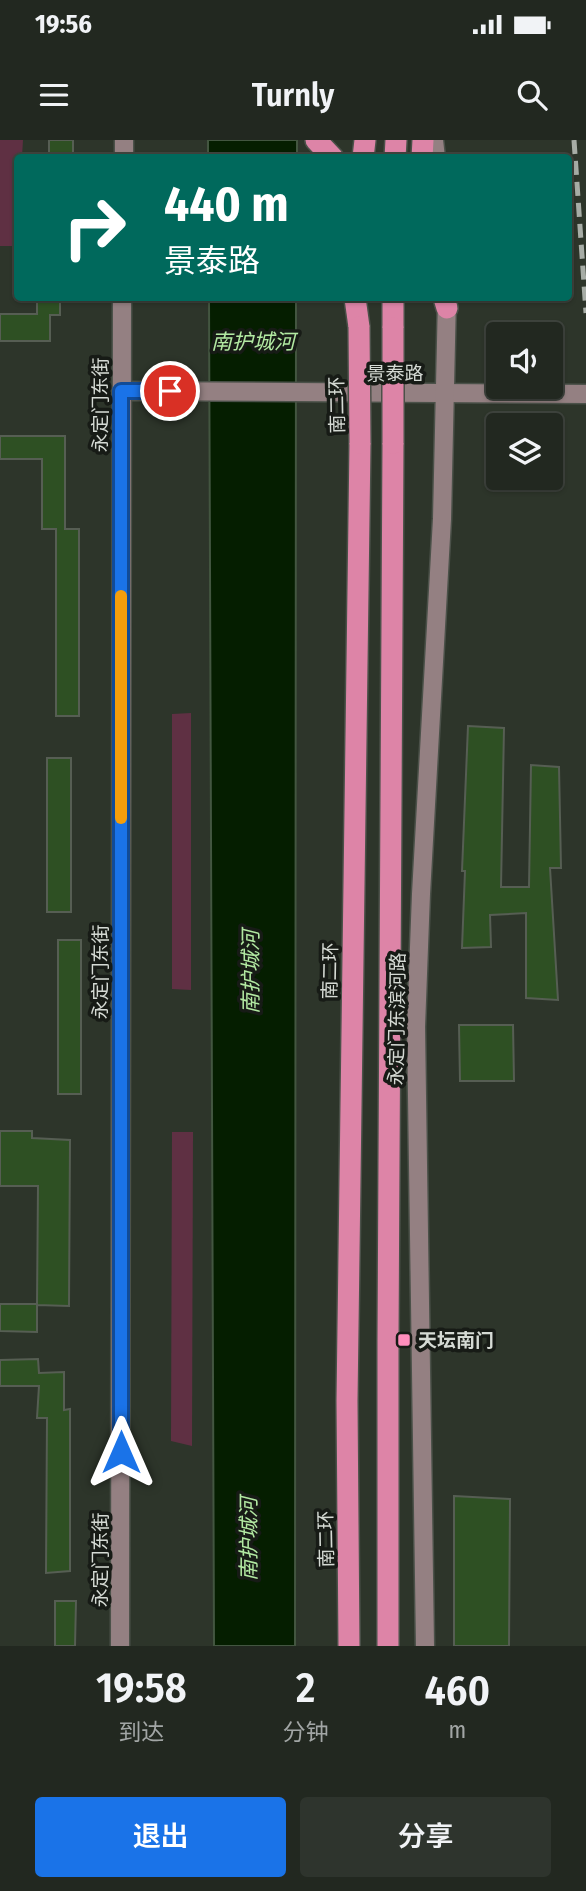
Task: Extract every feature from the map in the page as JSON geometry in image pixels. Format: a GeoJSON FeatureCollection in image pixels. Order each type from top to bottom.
{"type":"FeatureCollection","features":[{"type":"Feature","properties":{"kind":"highway","name":"南二环"},"geometry":{"type":"LineString","coordinates":[[349,1646],[347,1401],[360,443],[357,301]]}},
{"type":"Feature","properties":{"kind":"highway"},"geometry":{"type":"LineString","coordinates":[[388,1646],[387,1341],[393,301]]}},
{"type":"Feature","properties":{"kind":"street","name":"永定门东街"},"geometry":{"type":"LineString","coordinates":[[120,1646],[122,301]]}},
{"type":"Feature","properties":{"kind":"street","name":"永定门东滨河路"},"geometry":{"type":"LineString","coordinates":[[425,1646],[416,1027],[442,532],[446,301]]}},
{"type":"Feature","properties":{"kind":"street","name":"景泰路"},"geometry":{"type":"LineString","coordinates":[[121,391],[586,394]]}},
{"type":"Feature","properties":{"kind":"shaded area"},"geometry":{"type":"Polygon","coordinates":[[[0,140],[23,140],[22,154],[14,154],[14,246],[0,246],[0,140]]]}},
{"type":"Feature","properties":{"kind":"shaded area"},"geometry":{"type":"Polygon","coordinates":[[[191,713],[191,990],[172,989],[172,714],[191,713]]]}},
{"type":"Feature","properties":{"kind":"shaded area"},"geometry":{"type":"Polygon","coordinates":[[[172,1132],[193,1132],[192,1446],[171,1441],[172,1132]]]}},
{"type":"Feature","properties":{"kind":"water"},"geometry":{"type":"Polygon","coordinates":[[[208,140],[297,140],[297,154],[208,154],[208,140]]]}},
{"type":"Feature","properties":{"kind":"water","name":"南护城河"},"geometry":{"type":"Polygon","coordinates":[[[209,301],[296,301],[295,1646],[214,1646],[209,301]]]}},
{"type":"Feature","properties":{"kind":"building"},"geometry":{"type":"Polygon","coordinates":[[[49,140],[73,140],[73,154],[49,154],[49,140]]]}},
{"type":"Feature","properties":{"kind":"building"},"geometry":{"type":"Polygon","coordinates":[[[37,301],[60,301],[60,315],[50,315],[50,341],[0,341],[0,314],[37,314],[37,301]]]}},
{"type":"Feature","properties":{"kind":"building"},"geometry":{"type":"Polygon","coordinates":[[[0,436],[65,436],[65,529],[79,529],[79,716],[56,716],[56,529],[42,529],[42,459],[0,459],[0,436]]]}},
{"type":"Feature","properties":{"kind":"building"},"geometry":{"type":"Polygon","coordinates":[[[468,726],[504,728],[501,887],[529,887],[531,765],[559,767],[561,868],[550,868],[558,1000],[526,998],[526,913],[490,915],[491,947],[462,948],[468,726]]]}},
{"type":"Feature","properties":{"kind":"building"},"geometry":{"type":"Polygon","coordinates":[[[47,758],[71,758],[71,912],[47,912],[47,758]]]}},
{"type":"Feature","properties":{"kind":"building"},"geometry":{"type":"Polygon","coordinates":[[[58,940],[81,940],[81,1094],[58,1094],[58,940]]]}},
{"type":"Feature","properties":{"kind":"building"},"geometry":{"type":"Polygon","coordinates":[[[459,1025],[513,1025],[514,1081],[460,1081],[459,1025]]]}},
{"type":"Feature","properties":{"kind":"building"},"geometry":{"type":"Polygon","coordinates":[[[0,1131],[32,1131],[32,1138],[70,1140],[69,1306],[37,1305],[37,1332],[0,1331],[0,1304],[37,1304],[38,1186],[0,1186],[0,1131]]]}},
{"type":"Feature","properties":{"kind":"building"},"geometry":{"type":"Polygon","coordinates":[[[38,1359],[39,1373],[64,1372],[64,1410],[70,1409],[70,1571],[46,1573],[47,1418],[37,1418],[39,1386],[0,1386],[0,1360],[38,1359]]]}},
{"type":"Feature","properties":{"kind":"building"},"geometry":{"type":"Polygon","coordinates":[[[454,1496],[510,1499],[509,1646],[454,1646],[454,1496]]]}},
{"type":"Feature","properties":{"kind":"building"},"geometry":{"type":"Polygon","coordinates":[[[55,1601],[76,1601],[75,1646],[55,1646],[55,1601]]]}},
{"type":"Feature","properties":{"kind":"railway"},"geometry":{"type":"LineString","coordinates":[[574,140],[586,313]]}},
{"type":"Feature","properties":{"kind":"slow traffic"},"geometry":{"type":"LineString","coordinates":[[121,596],[121,818]]}},
{"type":"Feature","properties":{"kind":"place","name":"天坛南门"},"geometry":{"type":"Point","coordinates":[404,1340]}},
{"type":"Feature","properties":{"kind":"route"},"geometry":{"type":"LineString","coordinates":[[121,1452],[121,391],[170,391]]}}]}
